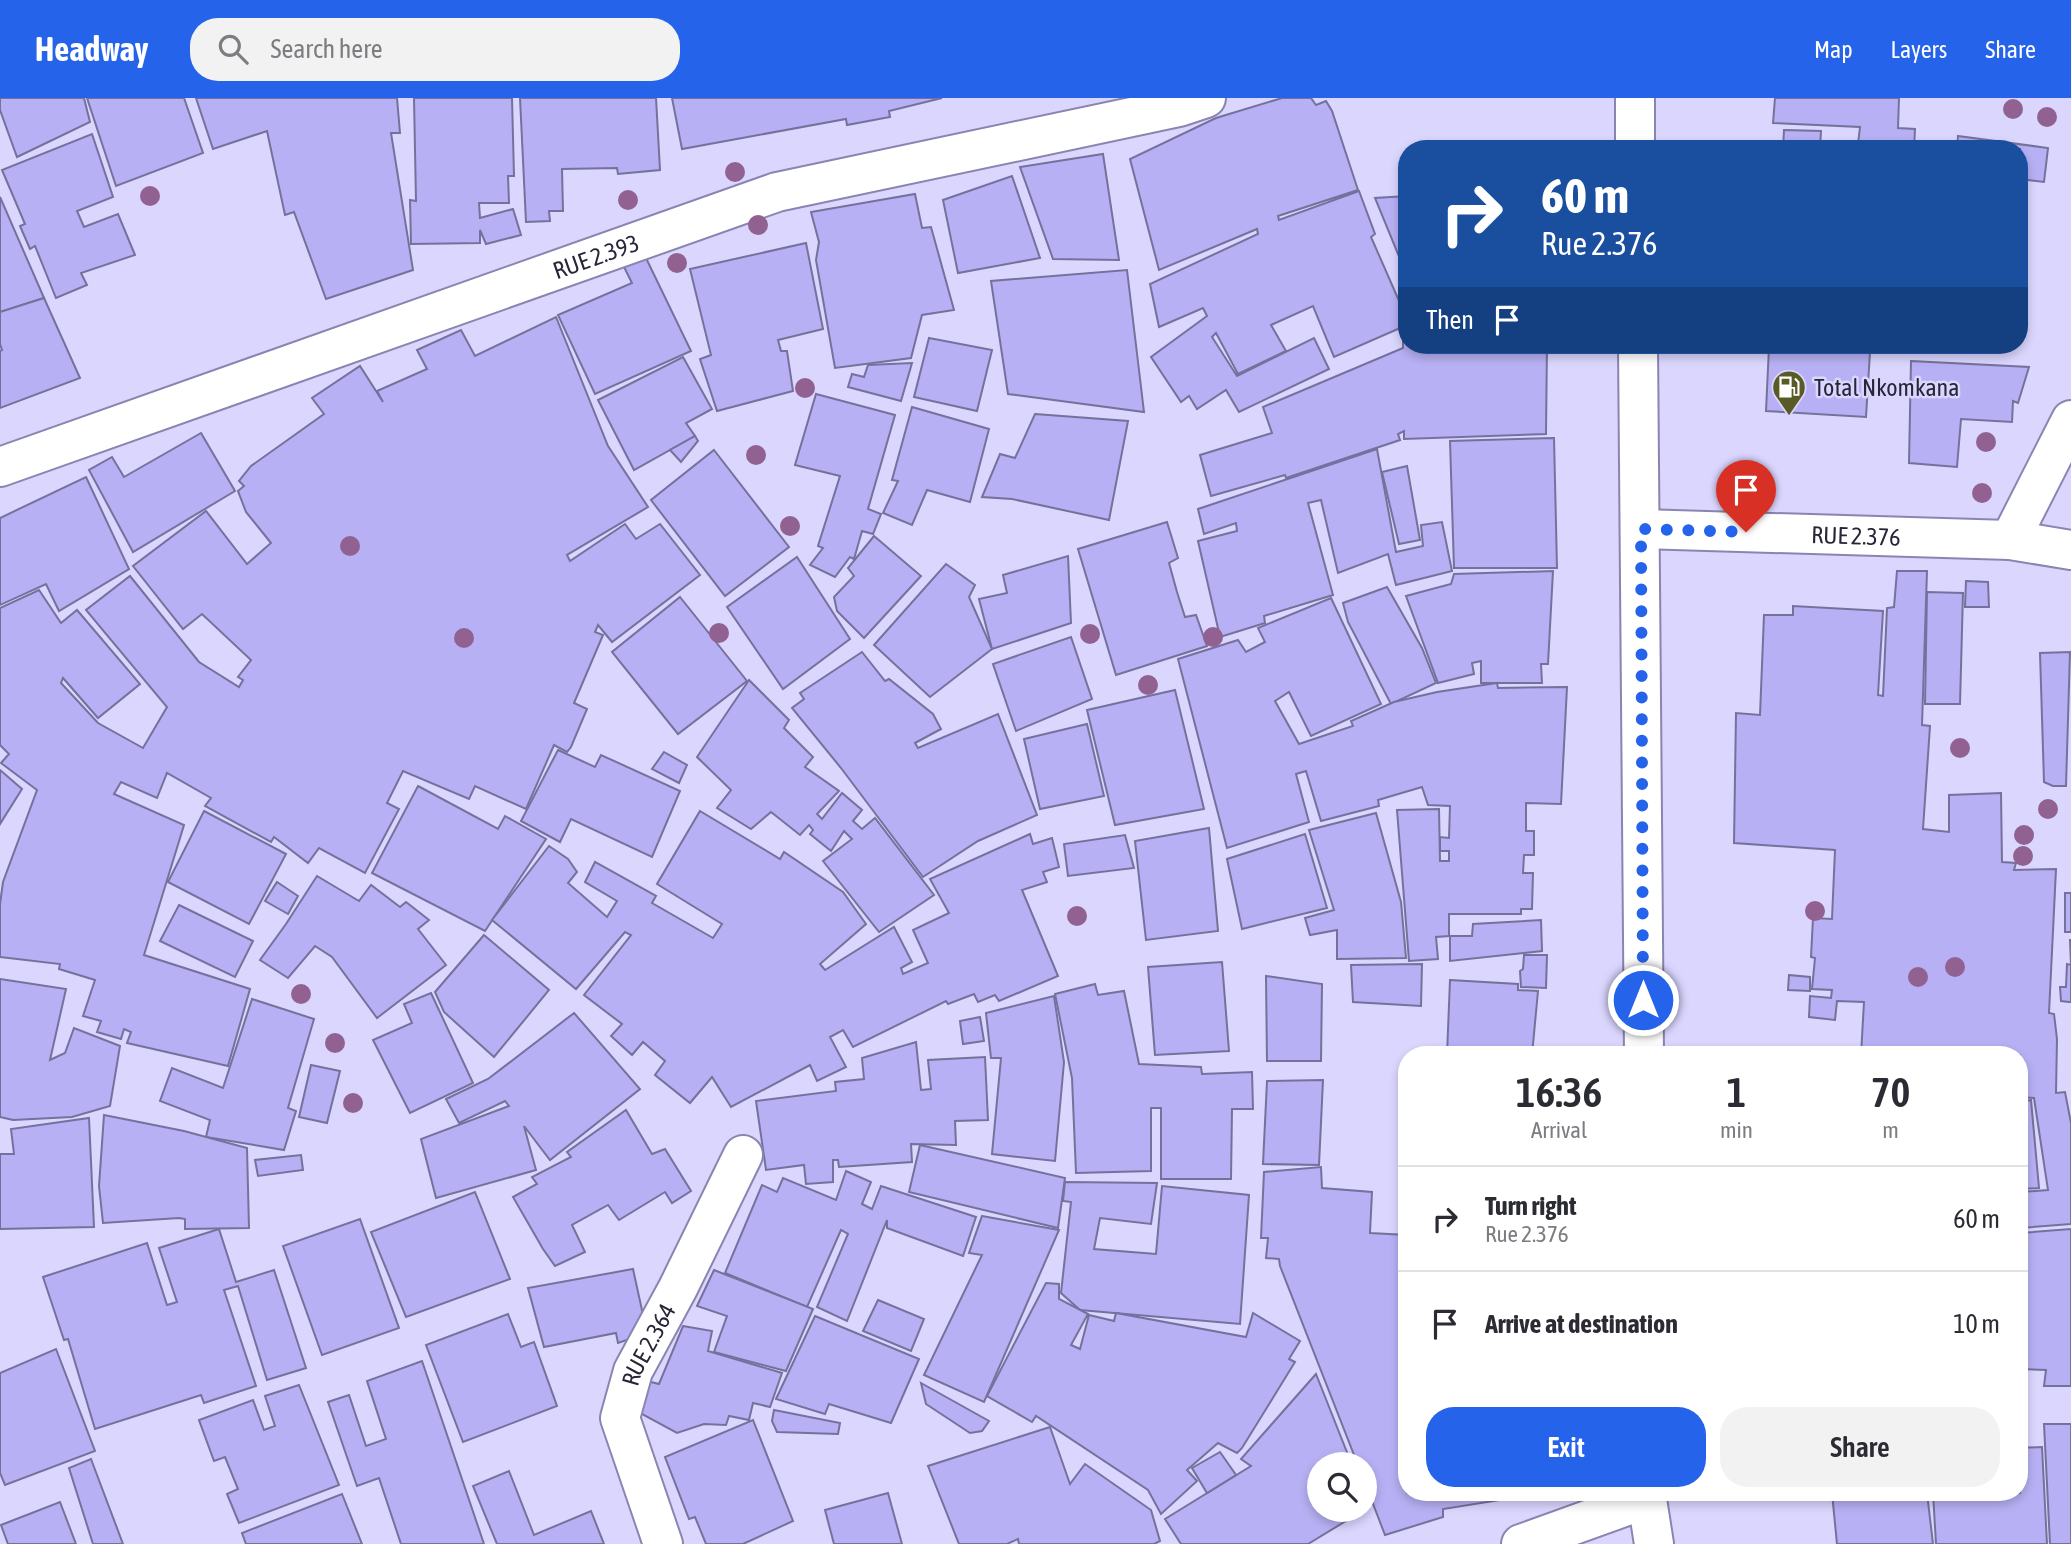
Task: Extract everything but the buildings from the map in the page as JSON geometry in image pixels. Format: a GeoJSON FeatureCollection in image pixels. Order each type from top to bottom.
{"type":"FeatureCollection","features":[{"type":"Feature","properties":{"kind":"street","name":"RUE 2.393"},"geometry":{"type":"LineString","coordinates":[[0,467],[777,191],[1179,107],[1206,98]]}},
{"type":"Feature","properties":{"kind":"street"},"geometry":{"type":"LineString","coordinates":[[1634,98],[1635,140]]}},
{"type":"Feature","properties":{"kind":"street"},"geometry":{"type":"LineString","coordinates":[[1638,354],[1644,1046]]}},
{"type":"Feature","properties":{"kind":"street"},"geometry":{"type":"LineString","coordinates":[[2010,540],[2071,420]]}},
{"type":"Feature","properties":{"kind":"street","name":"RUE 2.376"},"geometry":{"type":"LineString","coordinates":[[1641,529],[2010,540],[2071,550]]}},
{"type":"Feature","properties":{"kind":"street","name":"RUE 2.364"},"geometry":{"type":"LineString","coordinates":[[663,1544],[620,1418],[633,1371],[678,1288],[743,1155]]}},
{"type":"Feature","properties":{"kind":"street"},"geometry":{"type":"LineString","coordinates":[[1521,1544],[1633,1501]]}},
{"type":"Feature","properties":{"kind":"street"},"geometry":{"type":"LineString","coordinates":[[1647,1501],[1654,1544]]}},
{"type":"Feature","properties":{"kind":"place","name":"Total Nkomkana"},"geometry":{"type":"Point","coordinates":[1789,417]}},
{"type":"Feature","properties":{"kind":"route"},"geometry":{"type":"LineString","coordinates":[[1643,1000],[1641,529],[1746,532]]}}]}
